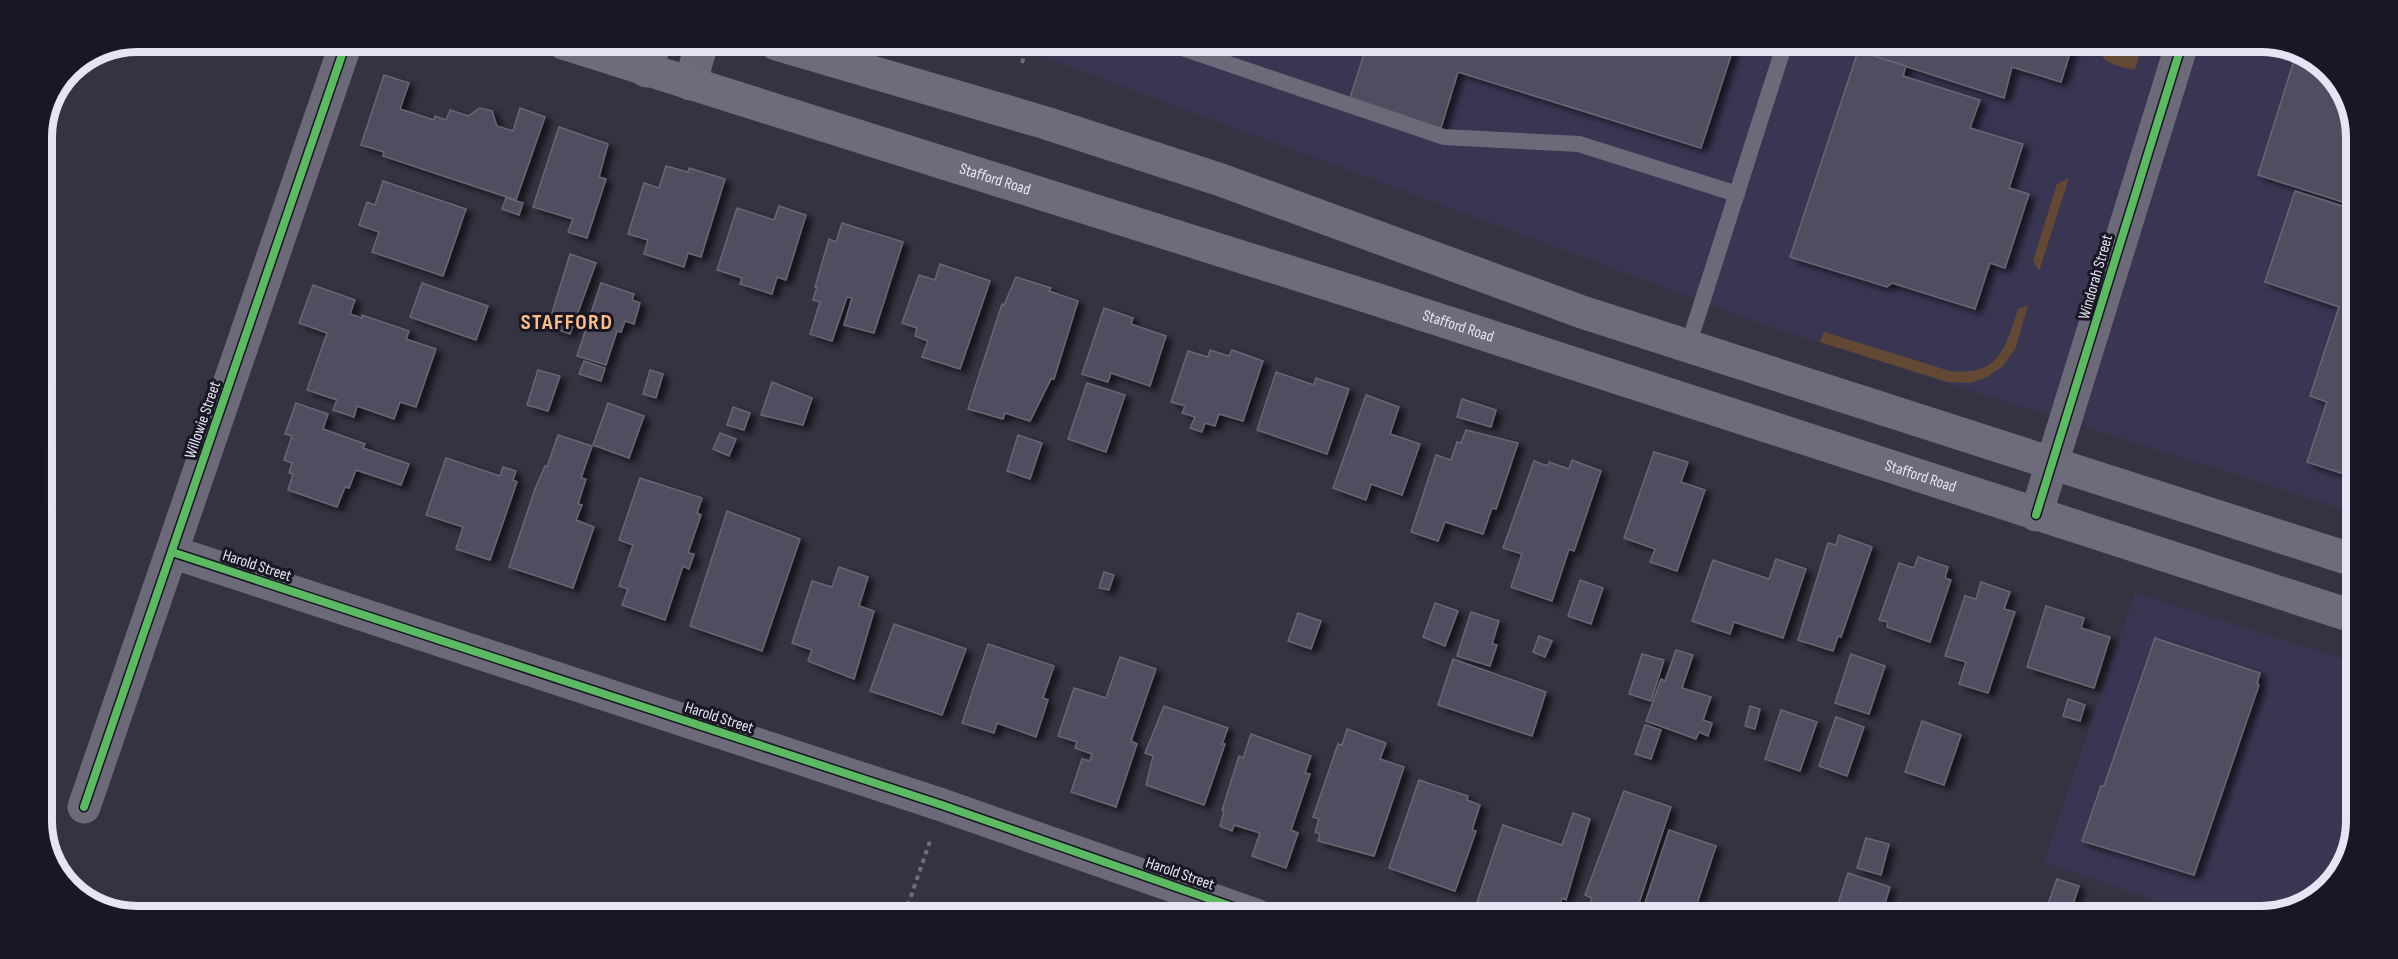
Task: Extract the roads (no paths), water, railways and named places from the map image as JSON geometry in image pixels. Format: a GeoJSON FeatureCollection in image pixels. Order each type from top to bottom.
{"type":"FeatureCollection","features":[{"type":"Feature","properties":{"kind":"highway","name":"Stafford Road"},"geometry":{"type":"LineString","coordinates":[[620,52],[651,57],[690,84],[1470,329],[2346,614]]}},
{"type":"Feature","properties":{"kind":"highway"},"geometry":{"type":"LineString","coordinates":[[843,54],[1221,180],[1582,312],[2346,558]]}},
{"type":"Feature","properties":{"kind":"street","name":"Willowie Street"},"geometry":{"type":"LineString","coordinates":[[84,807],[343,52]]}},
{"type":"Feature","properties":{"kind":"street"},"geometry":{"type":"LineString","coordinates":[[690,84],[699,52]]}},
{"type":"Feature","properties":{"kind":"street","name":"Windorah Street"},"geometry":{"type":"LineString","coordinates":[[2036,515],[2179,52]]}},
{"type":"Feature","properties":{"kind":"street","name":"Harold Street"},"geometry":{"type":"LineString","coordinates":[[172,552],[942,806],[1233,907]]}},
{"type":"Feature","properties":{"kind":"lane"},"geometry":{"type":"LineString","coordinates":[[1194,52],[1444,137],[1579,144],[1737,194]]}},
{"type":"Feature","properties":{"kind":"lane"},"geometry":{"type":"LineString","coordinates":[[1688,346],[1782,52]]}},
{"type":"Feature","properties":{"kind":"district","name":"STAFFORD"},"geometry":{"type":"Point","coordinates":[567,322]}}]}
